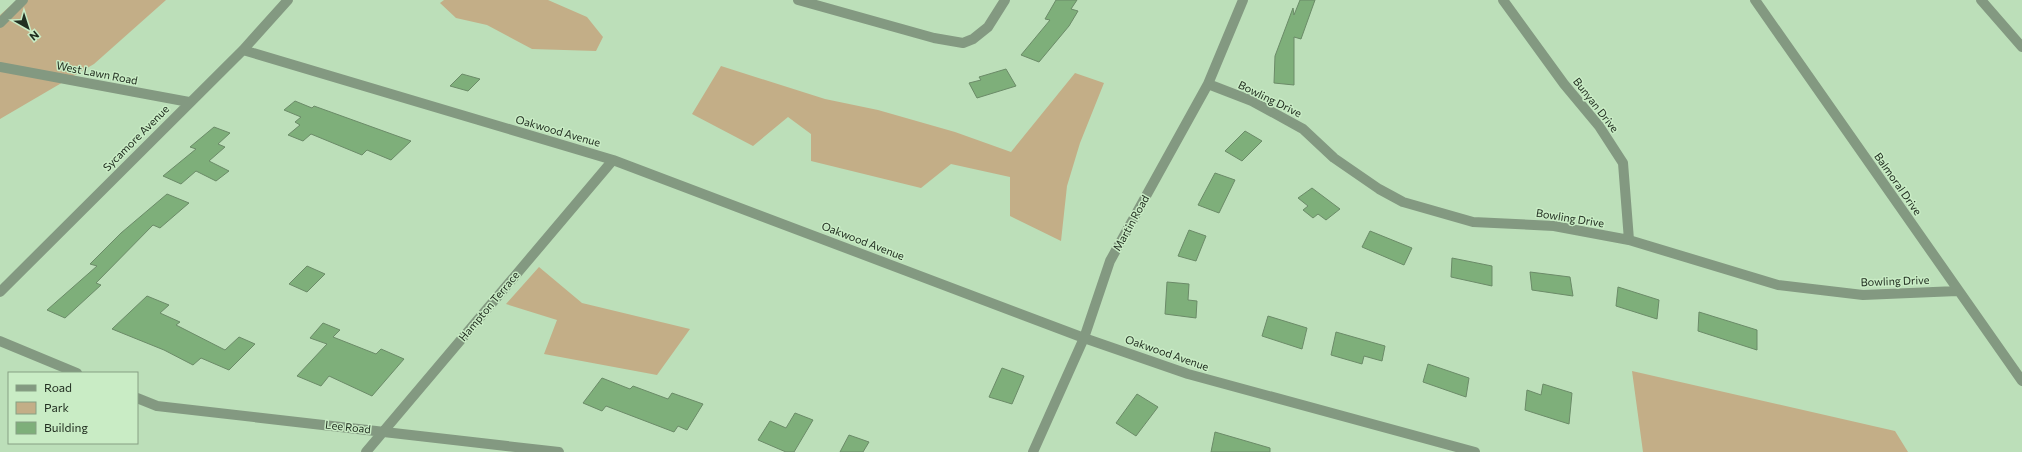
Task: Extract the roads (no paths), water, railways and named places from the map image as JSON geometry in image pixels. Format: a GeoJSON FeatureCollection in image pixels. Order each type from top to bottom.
{"type":"FeatureCollection","features":[{"type":"Feature","properties":{"kind":"street"},"geometry":{"type":"LineString","coordinates":[[0,23],[23,0]]}},
{"type":"Feature","properties":{"kind":"street","name":"Sycamore Avenue"},"geometry":{"type":"LineString","coordinates":[[0,292],[189,102],[243,50],[288,0]]}},
{"type":"Feature","properties":{"kind":"street"},"geometry":{"type":"LineString","coordinates":[[798,0],[934,38],[963,43],[973,40],[988,27],[1005,0]]}},
{"type":"Feature","properties":{"kind":"street","name":"Martin Road"},"geometry":{"type":"LineString","coordinates":[[1033,452],[1084,338],[1110,261],[1208,84],[1243,0]]}},
{"type":"Feature","properties":{"kind":"street","name":"Bunyan Drive"},"geometry":{"type":"LineString","coordinates":[[1503,0],[1564,84],[1599,126],[1623,163],[1629,240]]}},
{"type":"Feature","properties":{"kind":"street","name":"Balmoral Drive"},"geometry":{"type":"LineString","coordinates":[[1755,0],[2022,382]]}},
{"type":"Feature","properties":{"kind":"street"},"geometry":{"type":"LineString","coordinates":[[1981,0],[2022,47]]}},
{"type":"Feature","properties":{"kind":"street","name":"Oakwood Avenue"},"geometry":{"type":"LineString","coordinates":[[243,50],[613,160],[1084,338],[1188,374],[1475,452]]}},
{"type":"Feature","properties":{"kind":"street","name":"West Lawn Road"},"geometry":{"type":"LineString","coordinates":[[0,67],[189,102]]}},
{"type":"Feature","properties":{"kind":"street","name":"Bowling Drive"},"geometry":{"type":"LineString","coordinates":[[1208,84],[1252,101],[1303,129],[1340,162],[1368,182],[1403,202],[1473,222],[1554,226],[1629,240],[1778,285],[1863,295],[1957,291]]}},
{"type":"Feature","properties":{"kind":"street","name":"Hampton Terrace"},"geometry":{"type":"LineString","coordinates":[[366,452],[613,160]]}},
{"type":"Feature","properties":{"kind":"street"},"geometry":{"type":"LineString","coordinates":[[0,341],[75,372]]}},
{"type":"Feature","properties":{"kind":"street","name":"Lee Road"},"geometry":{"type":"LineString","coordinates":[[138,398],[157,406],[559,452]]}}]}
